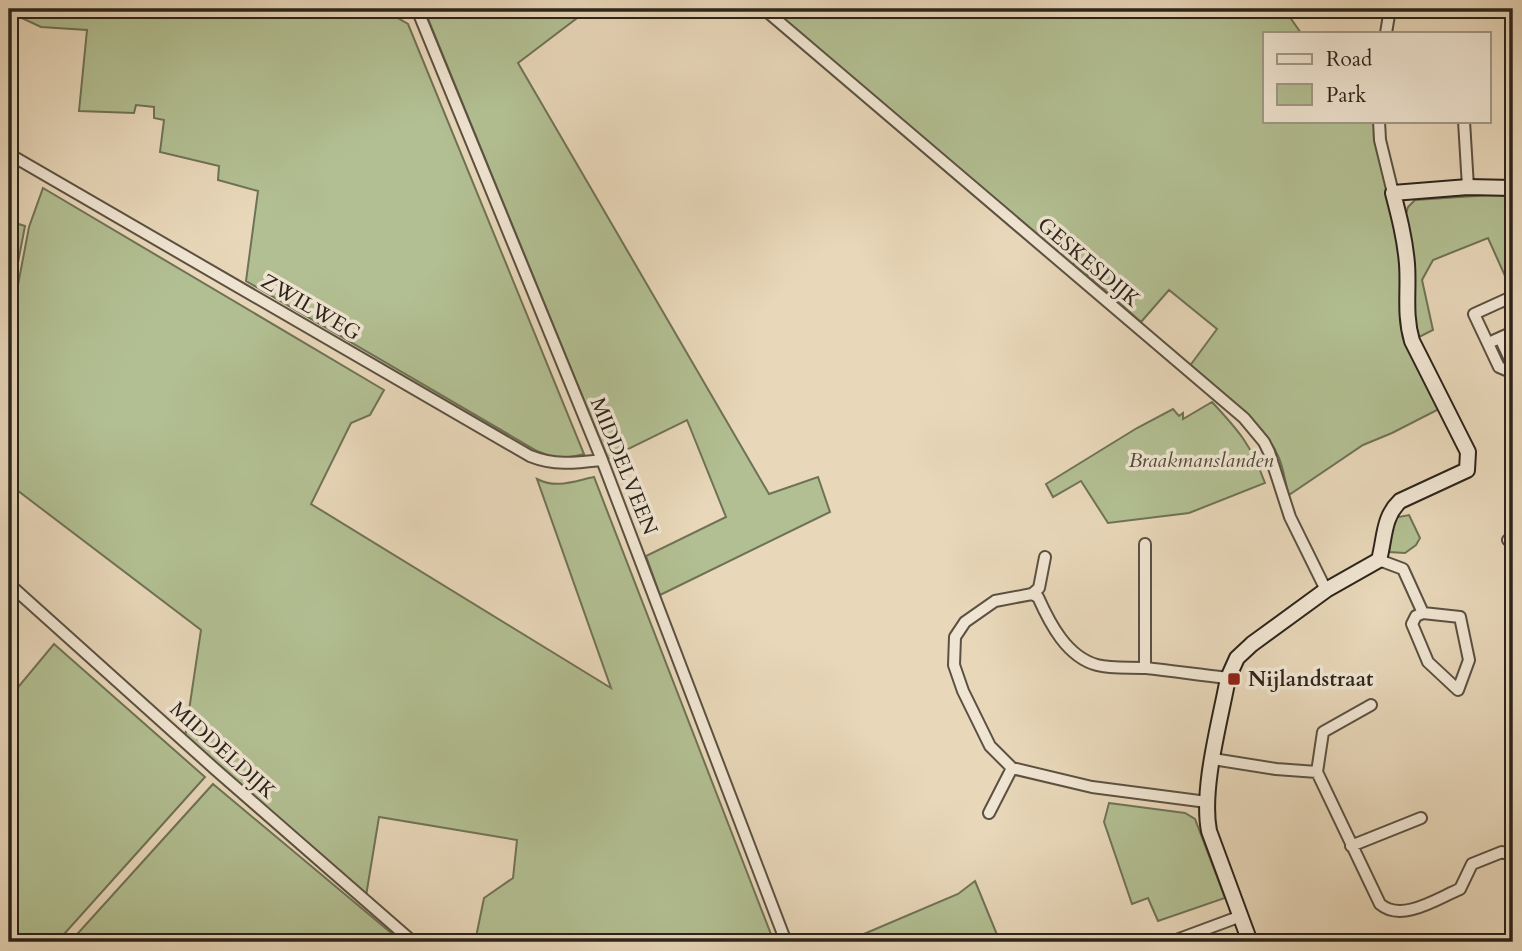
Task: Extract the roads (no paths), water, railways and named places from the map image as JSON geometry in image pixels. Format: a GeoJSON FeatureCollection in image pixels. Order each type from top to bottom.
{"type":"FeatureCollection","features":[{"type":"Feature","properties":{"kind":"street","name":"MIDDELVEEN"},"geometry":{"type":"LineString","coordinates":[[417,9],[602,460],[786,942]]}},
{"type":"Feature","properties":{"kind":"street","name":"GESKESDIJK"},"geometry":{"type":"LineString","coordinates":[[764,9],[1244,418],[1265,442],[1290,517],[1326,590]]}},
{"type":"Feature","properties":{"kind":"street"},"geometry":{"type":"LineString","coordinates":[[1386,32],[1390,9]]}},
{"type":"Feature","properties":{"kind":"street"},"geometry":{"type":"LineString","coordinates":[[1379,122],[1381,149],[1403,233],[1406,255],[1405,307],[1409,331],[1468,452],[1466,470],[1400,501],[1393,507],[1386,520],[1380,560]]}},
{"type":"Feature","properties":{"kind":"street"},"geometry":{"type":"LineString","coordinates":[[1464,122],[1468,187]]}},
{"type":"Feature","properties":{"kind":"street","name":"ZWILWEG"},"geometry":{"type":"LineString","coordinates":[[9,154],[530,456],[545,462],[564,464],[602,460]]}},
{"type":"Feature","properties":{"kind":"street"},"geometry":{"type":"LineString","coordinates":[[1393,193],[1468,187],[1513,188]]}},
{"type":"Feature","properties":{"kind":"street"},"geometry":{"type":"LineString","coordinates":[[1513,311],[1507,299],[1474,314],[1499,368],[1513,373]]}},
{"type":"Feature","properties":{"kind":"street"},"geometry":{"type":"LineString","coordinates":[[1488,343],[1513,332]]}},
{"type":"Feature","properties":{"kind":"street"},"geometry":{"type":"LineString","coordinates":[[1500,338],[1513,366]]}},
{"type":"Feature","properties":{"kind":"street"},"geometry":{"type":"LineString","coordinates":[[1145,544],[1145,668]]}},
{"type":"Feature","properties":{"kind":"street"},"geometry":{"type":"LineString","coordinates":[[1045,557],[1039,588],[1032,594],[995,601],[965,622],[955,637],[954,664],[963,691],[990,746],[1012,768],[1092,787],[1207,802]]}},
{"type":"Feature","properties":{"kind":"street"},"geometry":{"type":"LineString","coordinates":[[1250,942],[1209,831],[1207,802],[1228,678],[1243,652],[1326,590],[1380,560],[1404,569],[1423,613]]}},
{"type":"Feature","properties":{"kind":"street","name":"MIDDELDIJK"},"geometry":{"type":"LineString","coordinates":[[9,584],[216,771],[413,942]]}},
{"type":"Feature","properties":{"kind":"street"},"geometry":{"type":"LineString","coordinates":[[1032,594],[1038,597],[1050,624],[1063,642],[1084,660],[1098,666],[1145,668],[1228,678]]}},
{"type":"Feature","properties":{"kind":"street"},"geometry":{"type":"LineString","coordinates":[[1423,613],[1460,617],[1469,660],[1458,690],[1428,662],[1412,624],[1416,616],[1423,613]]}},
{"type":"Feature","properties":{"kind":"street"},"geometry":{"type":"LineString","coordinates":[[1371,705],[1323,732],[1317,772],[1377,901],[1385,908],[1405,912],[1460,889],[1472,864],[1502,852],[1513,856]]}},
{"type":"Feature","properties":{"kind":"street"},"geometry":{"type":"LineString","coordinates":[[1213,759],[1276,769],[1284,767],[1317,772]]}},
{"type":"Feature","properties":{"kind":"street"},"geometry":{"type":"LineString","coordinates":[[989,813],[1012,768]]}},
{"type":"Feature","properties":{"kind":"street"},"geometry":{"type":"LineString","coordinates":[[1351,846],[1421,818]]}},
{"type":"Feature","properties":{"kind":"street"},"geometry":{"type":"LineString","coordinates":[[1171,942],[1241,916]]}},
{"type":"Feature","properties":{"kind":"place","name":"Nijlandstraat"},"geometry":{"type":"Point","coordinates":[1234,679]}},
{"type":"Feature","properties":{"kind":"park label","name":"Braakmanslanden"},"geometry":{"type":"Point","coordinates":[1201,460]}}]}
